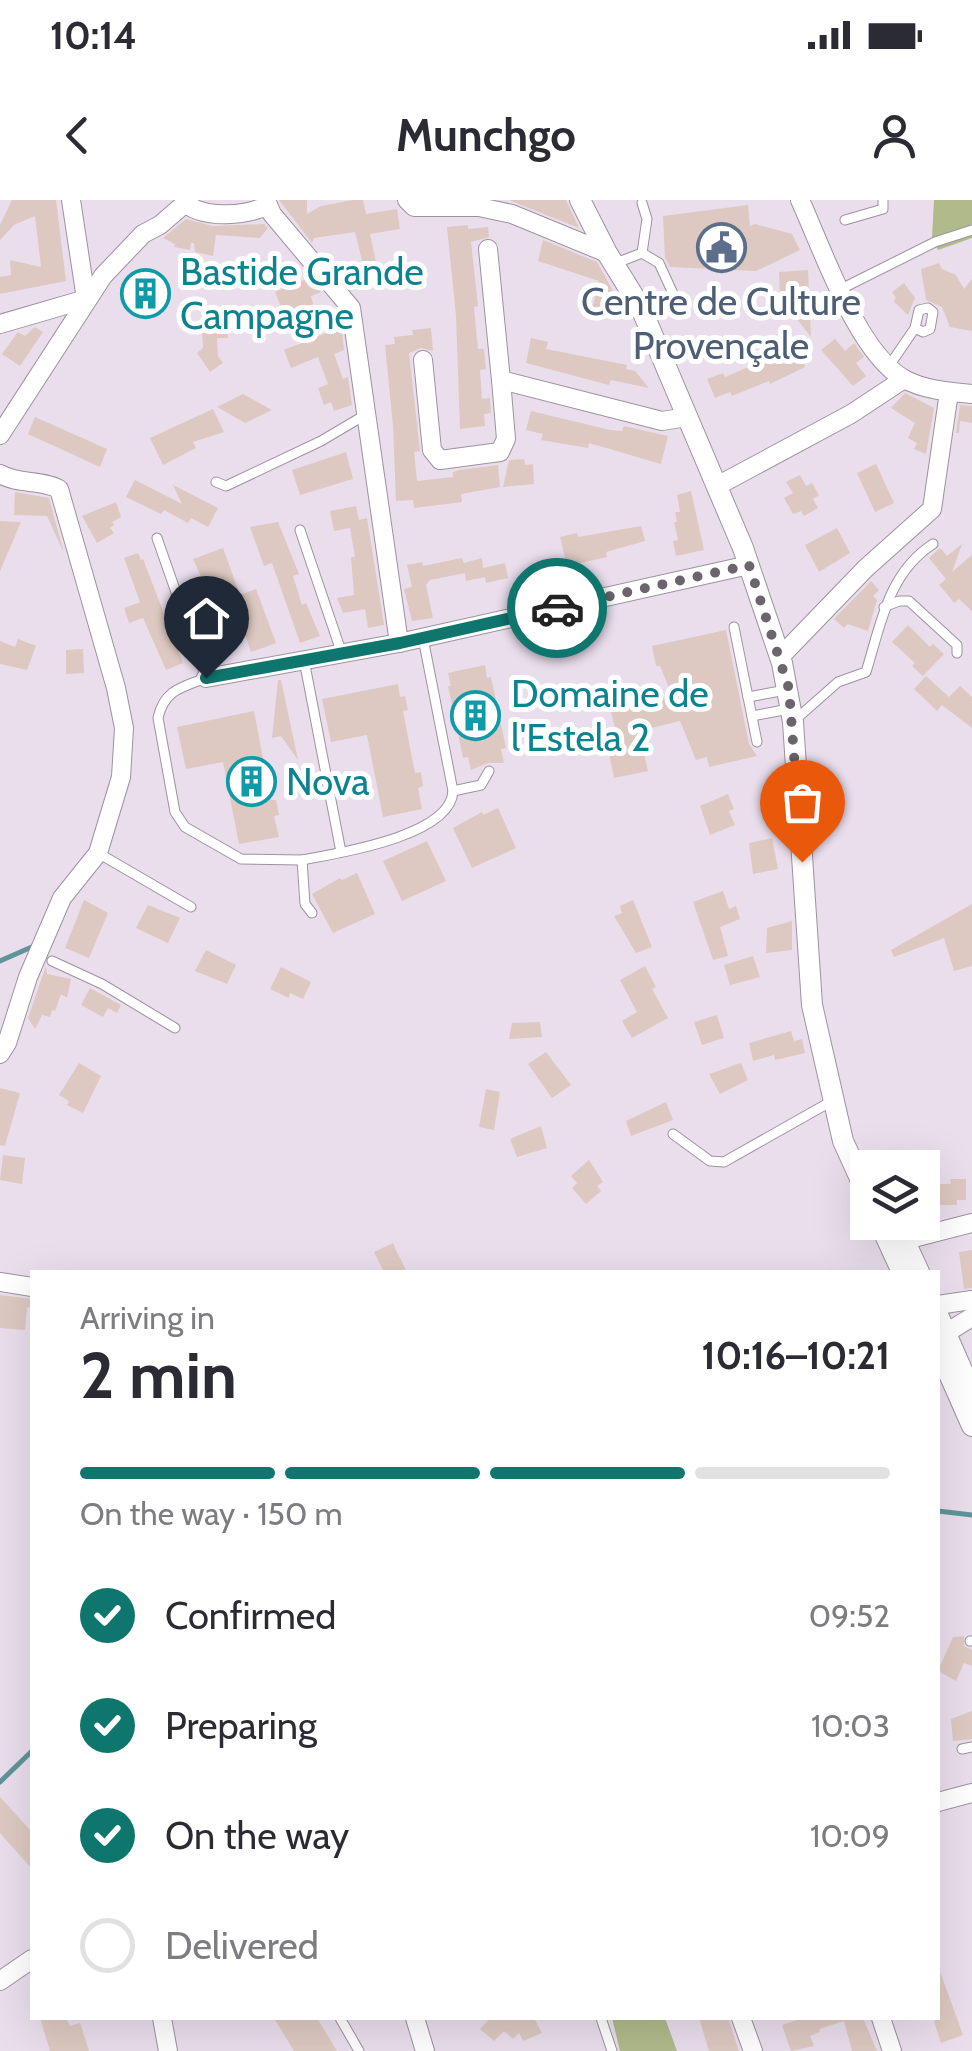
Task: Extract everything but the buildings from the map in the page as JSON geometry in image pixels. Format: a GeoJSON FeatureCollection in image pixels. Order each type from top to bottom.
{"type":"FeatureCollection","features":[{"type":"Feature","properties":{"kind":"street"},"geometry":{"type":"LineString","coordinates":[[71,200],[86,299]]}},
{"type":"Feature","properties":{"kind":"street"},"geometry":{"type":"LineString","coordinates":[[580,200],[641,308],[749,565],[780,657],[791,707],[812,1005],[822,1058],[850,1156]]}},
{"type":"Feature","properties":{"kind":"street"},"geometry":{"type":"LineString","coordinates":[[800,200],[872,351],[897,373],[949,392],[972,394]]}},
{"type":"Feature","properties":{"kind":"street"},"geometry":{"type":"LineString","coordinates":[[0,434],[86,299],[143,234],[188,202],[194,210],[244,215],[268,203],[272,214],[351,308],[400,643]]}},
{"type":"Feature","properties":{"kind":"street"},"geometry":{"type":"LineString","coordinates":[[408,203],[480,207],[512,214],[610,259]]}},
{"type":"Feature","properties":{"kind":"street"},"geometry":{"type":"LineString","coordinates":[[424,360],[432,450],[440,460],[500,452],[506,440],[488,248]]}},
{"type":"Feature","properties":{"kind":"street"},"geometry":{"type":"LineString","coordinates":[[0,324],[86,299]]}},
{"type":"Feature","properties":{"kind":"street"},"geometry":{"type":"LineString","coordinates":[[717,486],[852,414],[897,373]]}},
{"type":"Feature","properties":{"kind":"street"},"geometry":{"type":"LineString","coordinates":[[501,380],[662,421],[687,417]]}},
{"type":"Feature","properties":{"kind":"street"},"geometry":{"type":"LineString","coordinates":[[780,657],[866,568],[932,509],[949,392]]}},
{"type":"Feature","properties":{"kind":"street"},"geometry":{"type":"LineString","coordinates":[[644,415],[676,393]]}},
{"type":"Feature","properties":{"kind":"street"},"geometry":{"type":"LineString","coordinates":[[0,474],[13,482],[50,484],[59,489],[106,647],[124,728],[121,777],[98,853],[62,898],[46,958],[28,977],[7,1044],[0,1054]]}},
{"type":"Feature","properties":{"kind":"street"},"geometry":{"type":"LineString","coordinates":[[206,678],[400,643],[749,565]]}},
{"type":"Feature","properties":{"kind":"street"},"geometry":{"type":"LineString","coordinates":[[836,1103],[861,1150]]}},
{"type":"Feature","properties":{"kind":"street"},"geometry":{"type":"LineString","coordinates":[[940,1228],[972,1222]]}},
{"type":"Feature","properties":{"kind":"street"},"geometry":{"type":"LineString","coordinates":[[898,1240],[902,1270]]}},
{"type":"Feature","properties":{"kind":"street"},"geometry":{"type":"LineString","coordinates":[[899,1240],[918,1270]]}},
{"type":"Feature","properties":{"kind":"street"},"geometry":{"type":"LineString","coordinates":[[0,1282],[30,1287]]}},
{"type":"Feature","properties":{"kind":"street"},"geometry":{"type":"LineString","coordinates":[[940,1305],[972,1300]]}},
{"type":"Feature","properties":{"kind":"street"},"geometry":{"type":"LineString","coordinates":[[940,1341],[972,1317]]}},
{"type":"Feature","properties":{"kind":"street"},"geometry":{"type":"LineString","coordinates":[[940,1341],[972,1394]]}},
{"type":"Feature","properties":{"kind":"street"},"geometry":{"type":"LineString","coordinates":[[940,1341],[972,1426]]}},
{"type":"Feature","properties":{"kind":"street"},"geometry":{"type":"LineString","coordinates":[[940,1801],[972,1793]]}},
{"type":"Feature","properties":{"kind":"street"},"geometry":{"type":"LineString","coordinates":[[0,1981],[30,1960]]}},
{"type":"Feature","properties":{"kind":"street"},"geometry":{"type":"LineString","coordinates":[[162,2020],[168,2051]]}},
{"type":"Feature","properties":{"kind":"street"},"geometry":{"type":"LineString","coordinates":[[416,2020],[425,2051]]}},
{"type":"Feature","properties":{"kind":"street"},"geometry":{"type":"LineString","coordinates":[[742,2020],[753,2051]]}},
{"type":"Feature","properties":{"kind":"street"},"geometry":{"type":"LineString","coordinates":[[882,2020],[892,2051]]}},
{"type":"Feature","properties":{"kind":"lane"},"geometry":{"type":"LineString","coordinates":[[845,220],[883,209],[883,200]]}},
{"type":"Feature","properties":{"kind":"lane"},"geometry":{"type":"LineString","coordinates":[[642,202],[647,220],[642,253]]}},
{"type":"Feature","properties":{"kind":"lane"},"geometry":{"type":"LineString","coordinates":[[841,289],[935,242],[972,230]]}},
{"type":"Feature","properties":{"kind":"lane"},"geometry":{"type":"LineString","coordinates":[[610,259],[642,253],[658,262],[680,311]]}},
{"type":"Feature","properties":{"kind":"lane"},"geometry":{"type":"LineString","coordinates":[[897,373],[915,328]]}},
{"type":"Feature","properties":{"kind":"lane"},"geometry":{"type":"LineString","coordinates":[[216,482],[226,486],[322,441],[366,415]]}},
{"type":"Feature","properties":{"kind":"lane"},"geometry":{"type":"LineString","coordinates":[[300,530],[342,654]]}},
{"type":"Feature","properties":{"kind":"lane"},"geometry":{"type":"LineString","coordinates":[[158,538],[206,678],[172,690],[161,704],[158,718],[175,812],[185,828],[241,860],[302,860],[381,842],[436,821],[452,802],[423,638]]}},
{"type":"Feature","properties":{"kind":"lane"},"geometry":{"type":"LineString","coordinates":[[752,716],[791,707],[866,672],[893,587],[917,554],[933,544]]}},
{"type":"Feature","properties":{"kind":"lane"},"geometry":{"type":"LineString","coordinates":[[884,607],[909,601],[958,645],[958,653]]}},
{"type":"Feature","properties":{"kind":"lane"},"geometry":{"type":"LineString","coordinates":[[734,627],[757,742]]}},
{"type":"Feature","properties":{"kind":"lane"},"geometry":{"type":"LineString","coordinates":[[304,660],[341,852]]}},
{"type":"Feature","properties":{"kind":"lane"},"geometry":{"type":"LineString","coordinates":[[748,697],[791,707]]}},
{"type":"Feature","properties":{"kind":"lane"},"geometry":{"type":"LineString","coordinates":[[453,791],[481,785],[489,771]]}},
{"type":"Feature","properties":{"kind":"lane"},"geometry":{"type":"LineString","coordinates":[[98,853],[191,907]]}},
{"type":"Feature","properties":{"kind":"lane"},"geometry":{"type":"LineString","coordinates":[[302,860],[304,904],[312,913]]}},
{"type":"Feature","properties":{"kind":"lane"},"geometry":{"type":"LineString","coordinates":[[46,958],[102,984],[176,1028]]}},
{"type":"Feature","properties":{"kind":"lane"},"geometry":{"type":"LineString","coordinates":[[673,1134],[710,1160],[724,1162],[836,1103]]}},
{"type":"Feature","properties":{"kind":"lane"},"geometry":{"type":"LineString","coordinates":[[341,2020],[359,2051]]}},
{"type":"Feature","properties":{"kind":"lane"},"geometry":{"type":"LineString","coordinates":[[601,2020],[612,2051]]}},
{"type":"Feature","properties":{"kind":"green space"},"geometry":{"type":"Polygon","coordinates":[[[934,200],[972,200],[972,238],[938,250],[932,237],[934,200]]]}},
{"type":"Feature","properties":{"kind":"green space"},"geometry":{"type":"Polygon","coordinates":[[[612,2020],[666,2020],[677,2051],[620,2051],[612,2020]]]}},
{"type":"Feature","properties":{"kind":"waterway"},"geometry":{"type":"LineString","coordinates":[[0,961],[34,946]]}},
{"type":"Feature","properties":{"kind":"waterway"},"geometry":{"type":"LineString","coordinates":[[940,1511],[972,1515]]}},
{"type":"Feature","properties":{"kind":"waterway"},"geometry":{"type":"LineString","coordinates":[[0,1782],[30,1753]]}},
{"type":"Feature","properties":{"kind":"way so far"},"geometry":{"type":"LineString","coordinates":[[557,608],[749,565],[789,689],[802,862]]}},
{"type":"Feature","properties":{"kind":"place","name":"Centre de Culture Provençale"},"geometry":{"type":"Point","coordinates":[721,247]}},
{"type":"Feature","properties":{"kind":"place","name":"Bastide Grande Campagne"},"geometry":{"type":"Point","coordinates":[145,293]}},
{"type":"Feature","properties":{"kind":"place","name":"Domaine de l'Estela 2"},"geometry":{"type":"Point","coordinates":[476,715]}},
{"type":"Feature","properties":{"kind":"place","name":"Nova"},"geometry":{"type":"Point","coordinates":[251,781]}},
{"type":"Feature","properties":{"kind":"route"},"geometry":{"type":"LineString","coordinates":[[206,678],[400,643],[557,608]]}}]}
